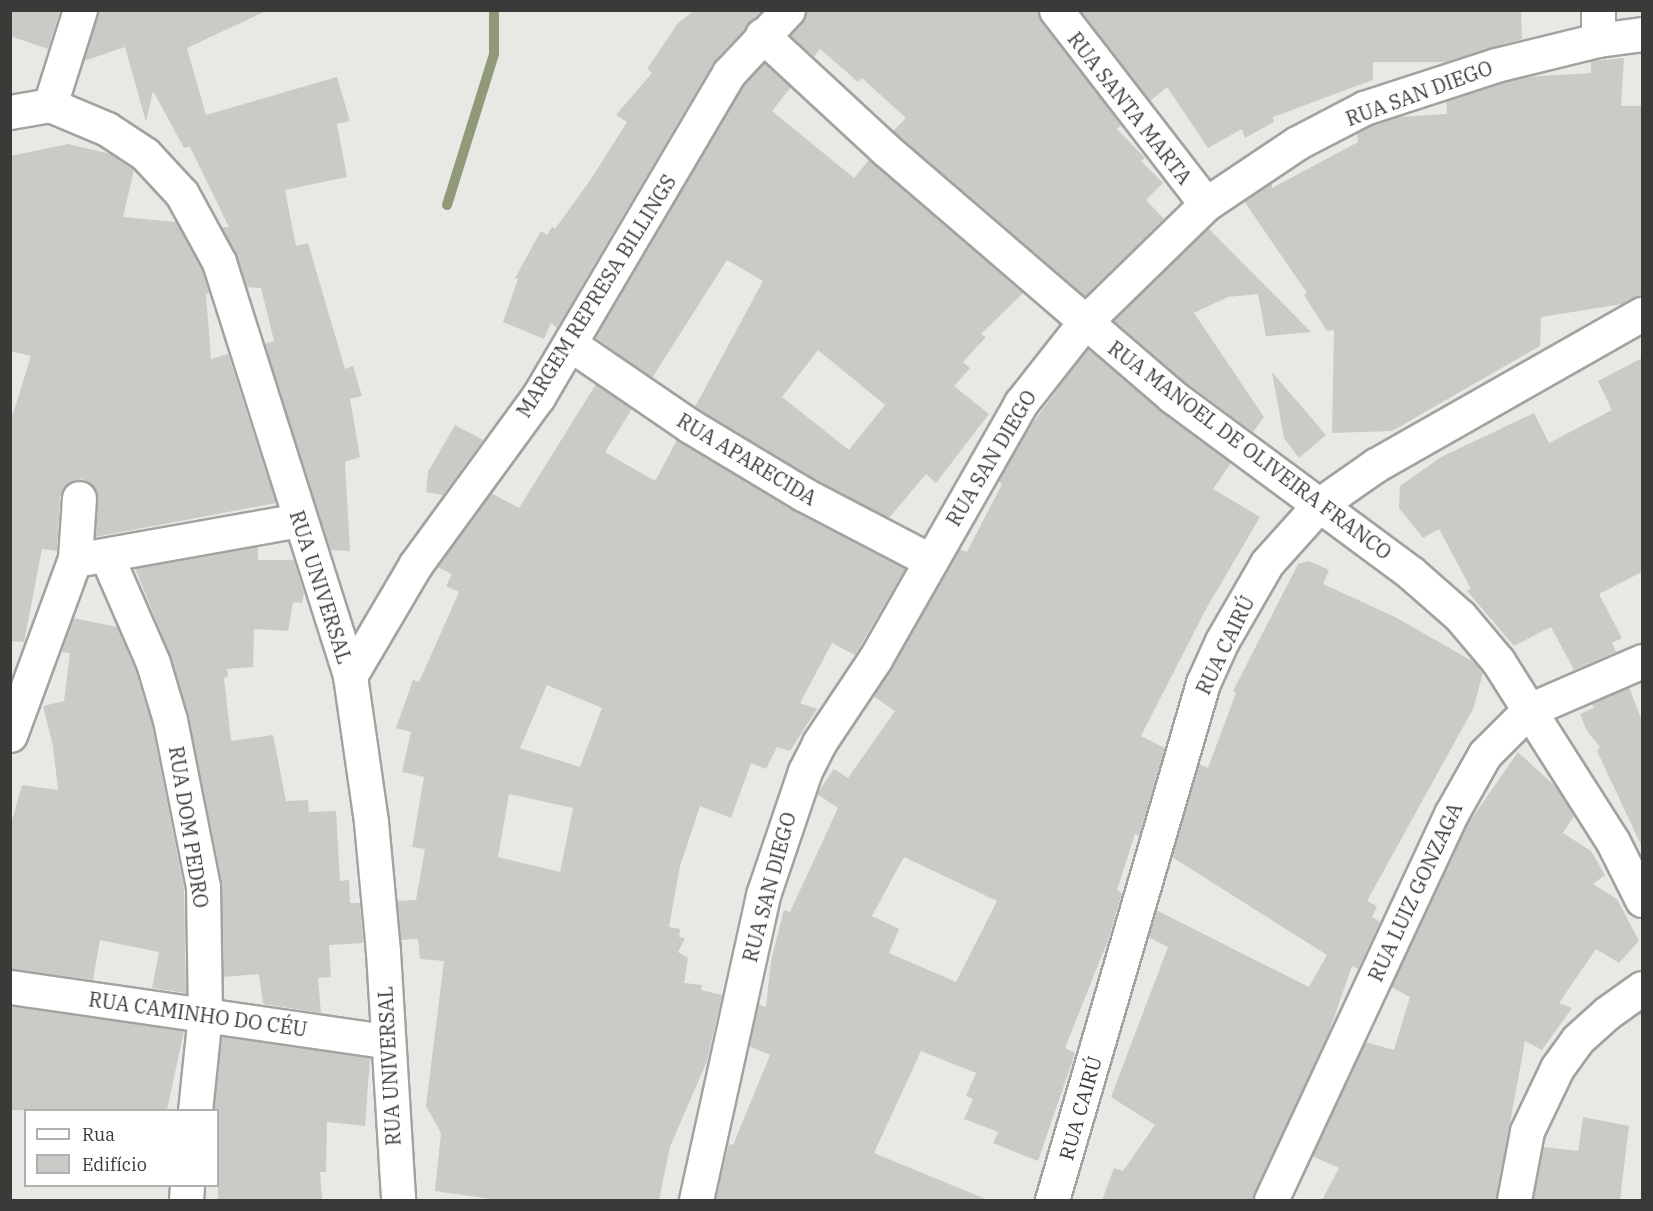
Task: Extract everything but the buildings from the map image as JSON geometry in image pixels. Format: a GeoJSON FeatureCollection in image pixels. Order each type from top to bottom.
{"type":"FeatureCollection","features":[{"type":"Feature","properties":{"kind":"street"},"geometry":{"type":"LineString","coordinates":[[10,112],[50,105],[80,10]]}},
{"type":"Feature","properties":{"kind":"street","name":"MARGEM REPRESA BILLINGS"},"geometry":{"type":"LineString","coordinates":[[350,676],[416,564],[538,397],[729,73],[762,35],[788,10]]}},
{"type":"Feature","properties":{"kind":"street","name":"RUA SANTA MARTA"},"geometry":{"type":"LineString","coordinates":[[1056,10],[1206,204]]}},
{"type":"Feature","properties":{"kind":"street","name":"RUA SAN DIEGO"},"geometry":{"type":"LineString","coordinates":[[696,1200],[763,895],[784,827],[819,743],[876,659],[1021,403],[1084,323],[1206,204],[1298,143],[1364,108],[1496,65],[1598,25],[1642,34]]}},
{"type":"Feature","properties":{"kind":"street","name":"RUA MANOEL DE OLIVEIRA FRANCO"},"geometry":{"type":"LineString","coordinates":[[762,35],[885,149],[1084,323],[1172,396],[1411,573],[1460,616],[1498,662],[1529,710],[1613,842],[1642,900]]}},
{"type":"Feature","properties":{"kind":"street","name":"RUA UNIVERSAL"},"geometry":{"type":"LineString","coordinates":[[50,105],[107,129],[145,154],[182,194],[219,262],[350,676],[372,834],[384,952],[386,1041],[398,1200]]}},
{"type":"Feature","properties":{"kind":"street","name":"RUA CAIRÚ"},"geometry":{"type":"LineString","coordinates":[[1052,1200],[1203,683],[1267,563],[1320,504],[1377,465],[1642,314]]}},
{"type":"Feature","properties":{"kind":"street","name":"RUA APARECIDA"},"geometry":{"type":"LineString","coordinates":[[570,344],[690,426],[803,494],[931,561]]}},
{"type":"Feature","properties":{"kind":"street"},"geometry":{"type":"LineString","coordinates":[[10,735],[75,558],[79,498]]}},
{"type":"Feature","properties":{"kind":"street"},"geometry":{"type":"LineString","coordinates":[[75,558],[107,556],[300,520]]}},
{"type":"Feature","properties":{"kind":"street","name":"RUA DOM PEDRO"},"geometry":{"type":"LineString","coordinates":[[107,556],[153,663],[187,792],[203,887],[205,1014],[195,1109]]}},
{"type":"Feature","properties":{"kind":"street","name":"RUA LUIZ GONZAGA"},"geometry":{"type":"LineString","coordinates":[[1271,1200],[1469,779],[1505,730],[1529,710],[1642,661]]}},
{"type":"Feature","properties":{"kind":"street","name":"RUA CAMINHO DO CÉU"},"geometry":{"type":"LineString","coordinates":[[10,987],[386,1041]]}},
{"type":"Feature","properties":{"kind":"street"},"geometry":{"type":"LineString","coordinates":[[1514,1200],[1527,1131],[1557,1068],[1584,1033],[1642,988]]}},
{"type":"Feature","properties":{"kind":"waterway"},"geometry":{"type":"LineString","coordinates":[[447,205],[494,54],[494,10]]}}]}
